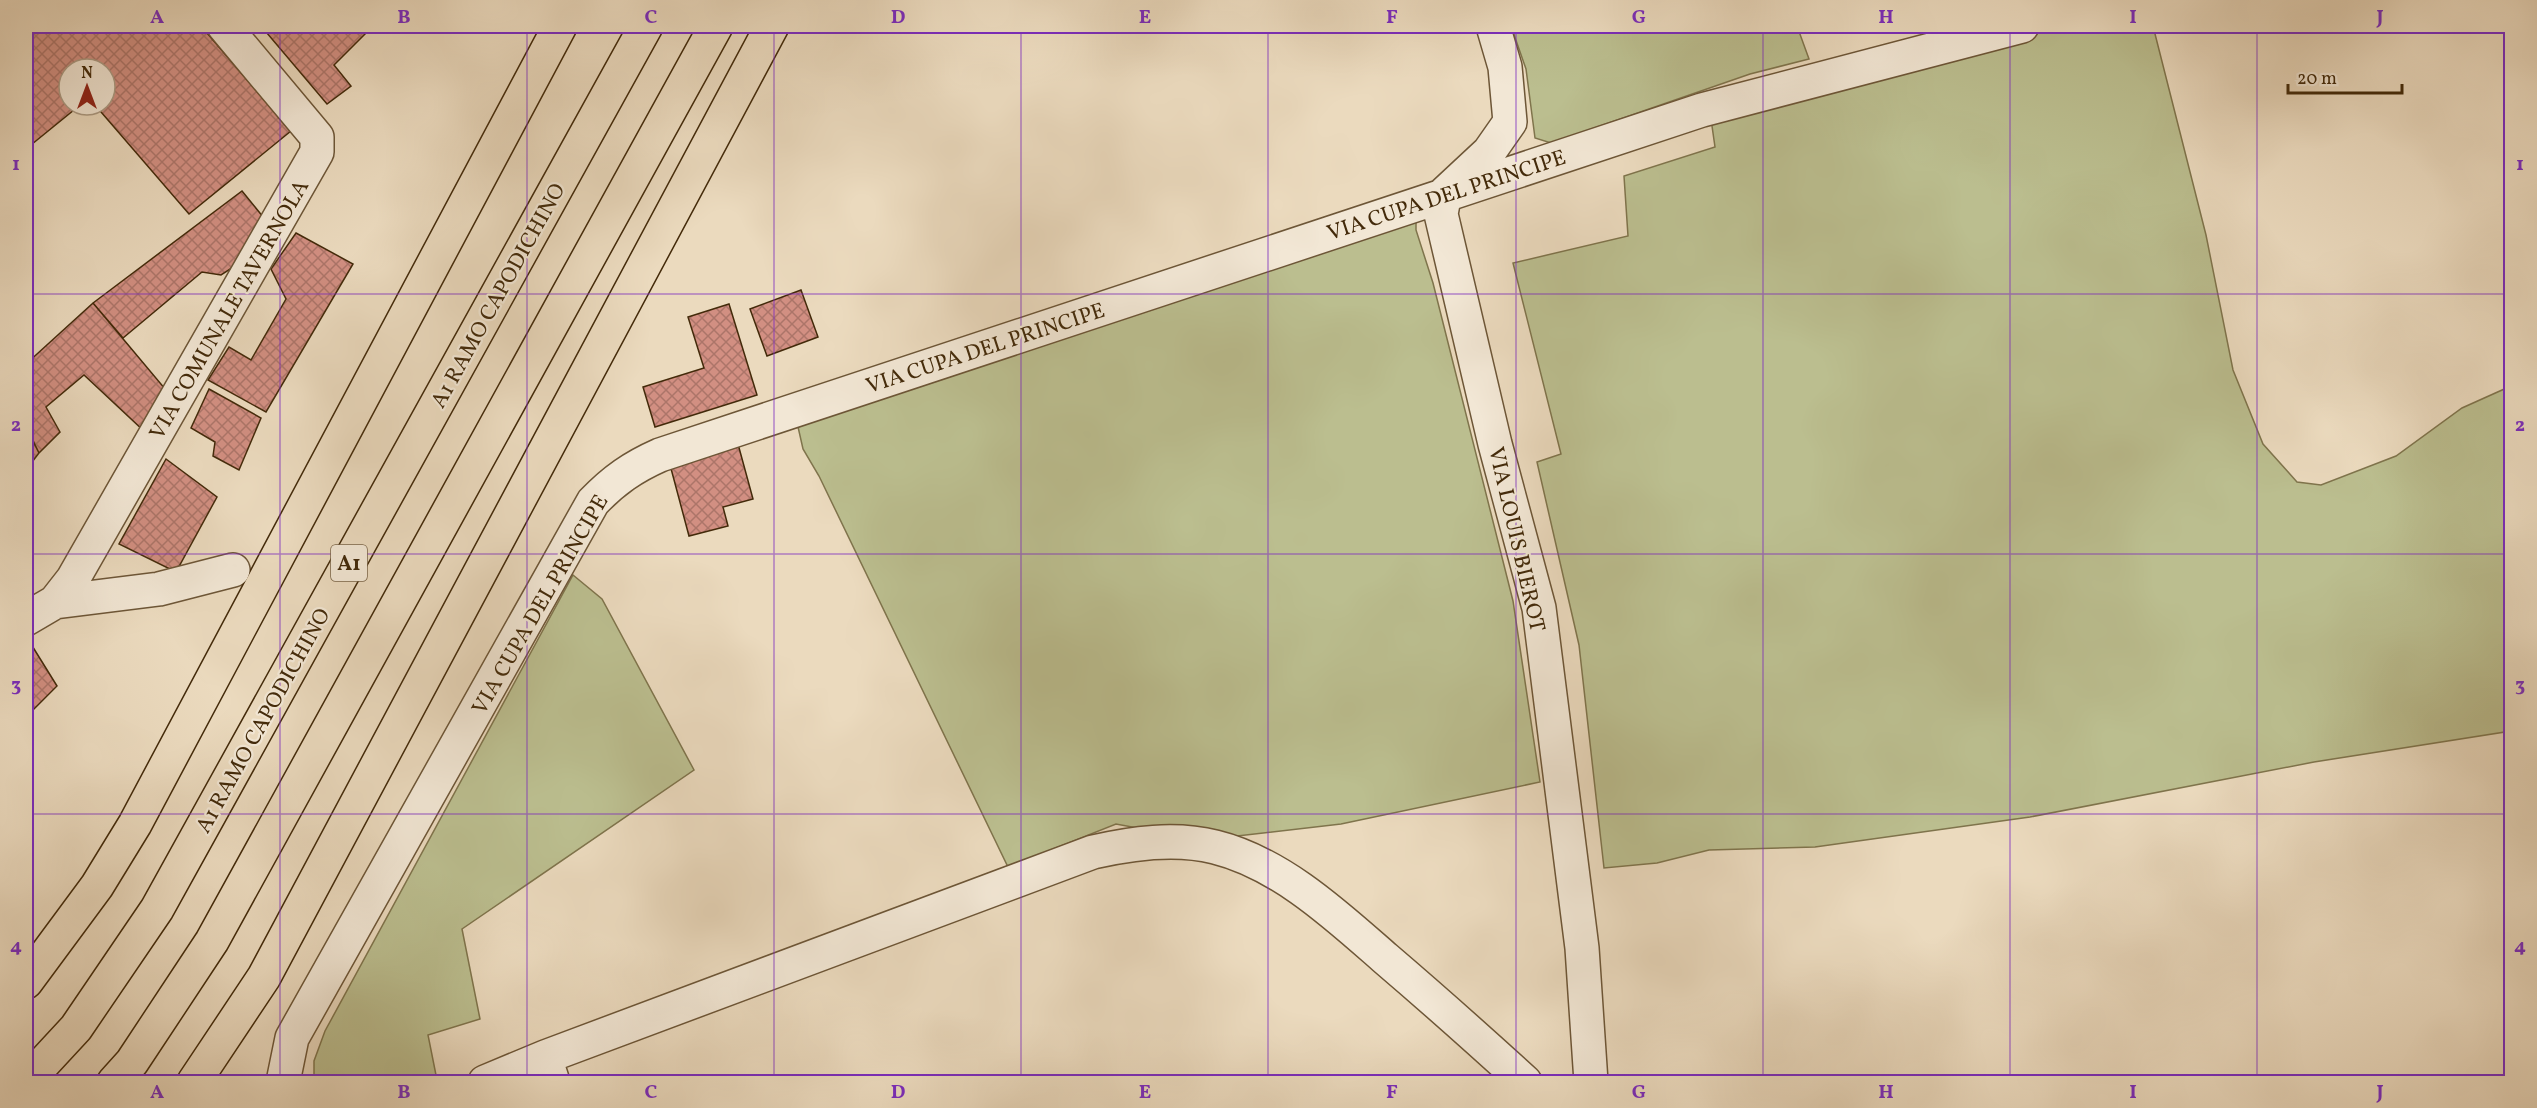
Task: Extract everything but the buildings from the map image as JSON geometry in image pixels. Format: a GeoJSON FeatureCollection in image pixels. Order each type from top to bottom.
{"type":"FeatureCollection","features":[{"type":"Feature","properties":{"kind":"highway"},"geometry":{"type":"LineString","coordinates":[[26,982],[97,886],[135,824],[560,26]]}},
{"type":"Feature","properties":{"kind":"highway","name":"A1 RAMO CAPODICHINO"},"geometry":{"type":"LineString","coordinates":[[26,1083],[76,1028],[157,909],[646,26]]}},
{"type":"Feature","properties":{"kind":"highway"},"geometry":{"type":"LineString","coordinates":[[114,1083],[132,1062],[212,941],[716,26]]}},
{"type":"Feature","properties":{"kind":"highway"},"geometry":{"type":"LineString","coordinates":[[195,1083],[264,977],[772,26]]}},
{"type":"Feature","properties":{"kind":"street","name":"VIA COMUNALE TAVERNOLA"},"geometry":{"type":"LineString","coordinates":[[54,602],[73,579],[317,152],[317,137],[224,26]]}},
{"type":"Feature","properties":{"kind":"street"},"geometry":{"type":"LineString","coordinates":[[1445,194],[1489,152],[1510,122],[1505,67],[1493,26]]}},
{"type":"Feature","properties":{"kind":"street","name":"VIA CUPA DEL PRINCIPE"},"geometry":{"type":"LineString","coordinates":[[283,1083],[291,1038],[593,502],[612,482],[630,468],[660,455],[1702,110],[2022,26]]}},
{"type":"Feature","properties":{"kind":"street","name":"VIA LOUIS BIEROT"},"geometry":{"type":"LineString","coordinates":[[1445,194],[1442,214],[1495,444],[1539,608],[1582,948],[1592,1083]]}},
{"type":"Feature","properties":{"kind":"street"},"geometry":{"type":"LineString","coordinates":[[26,619],[54,602],[159,589],[233,570]]}},
{"type":"Feature","properties":{"kind":"street"},"geometry":{"type":"LineString","coordinates":[[484,1083],[549,1070],[1093,852],[1134,843],[1173,843],[1215,847],[1260,866],[1309,892],[1525,1083]]}},
{"type":"Feature","properties":{"kind":"green space"},"geometry":{"type":"Polygon","coordinates":[[[1511,26],[1797,26],[1809,59],[1750,74],[1551,143],[1535,138],[1526,69],[1511,26]]]}},
{"type":"Feature","properties":{"kind":"green space"},"geometry":{"type":"Polygon","coordinates":[[[2052,26],[2153,26],[2206,235],[2233,370],[2263,444],[2297,482],[2321,485],[2396,456],[2462,408],[2511,386],[2511,731],[2314,762],[2030,817],[1815,847],[1709,850],[1657,863],[1604,868],[1579,645],[1537,462],[1561,454],[1513,263],[1628,236],[1624,176],[1715,147],[1711,119],[1940,40],[2052,26]]]}},
{"type":"Feature","properties":{"kind":"green space"},"geometry":{"type":"Polygon","coordinates":[[[1416,214],[1416,230],[1433,283],[1513,601],[1540,782],[1341,824],[1202,840],[1116,824],[1008,867],[819,476],[803,449],[796,418],[1416,214]]]}},
{"type":"Feature","properties":{"kind":"green space"},"geometry":{"type":"Polygon","coordinates":[[[573,575],[602,599],[694,770],[462,929],[480,1019],[428,1035],[437,1080],[430,1082],[314,1082],[314,1061],[325,1031],[573,575]]]}}]}
